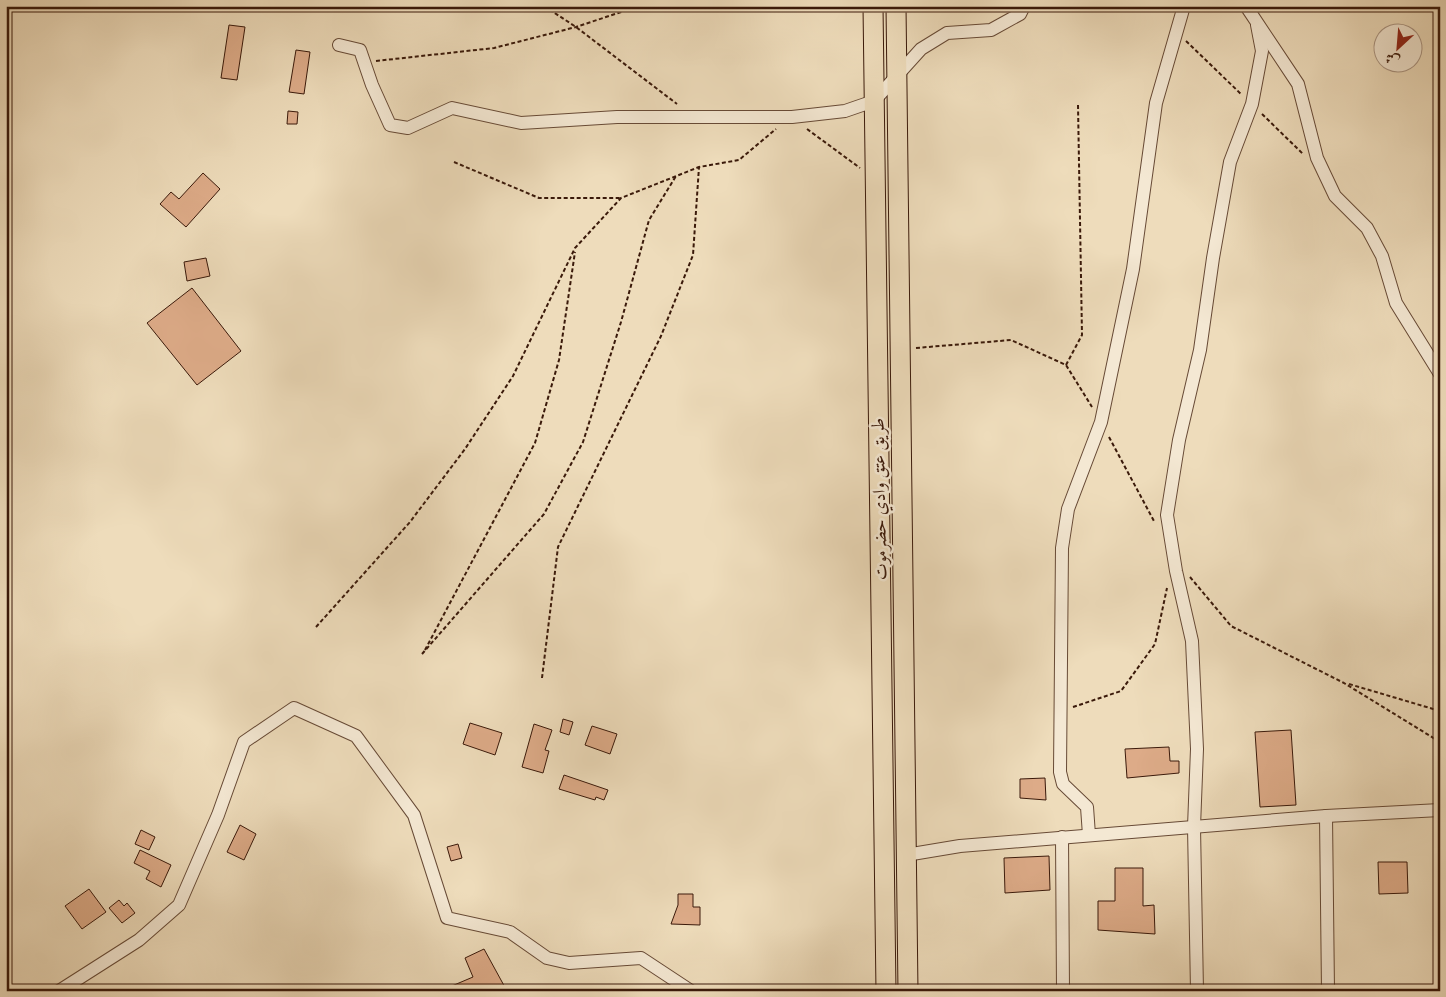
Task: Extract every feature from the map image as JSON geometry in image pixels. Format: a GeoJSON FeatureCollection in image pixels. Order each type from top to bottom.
{"type":"FeatureCollection","features":[{"type":"Feature","properties":{"kind":"main road","name":"طريق عتق وادي حضرموت"},"geometry":{"type":"LineString","coordinates":[[873,6],[886,991]]}},
{"type":"Feature","properties":{"kind":"main road","name":"طريق عتق وادي حضرموت"},"geometry":{"type":"LineString","coordinates":[[896,6],[908,991]]}},
{"type":"Feature","properties":{"kind":"street"},"geometry":{"type":"LineString","coordinates":[[338,45],[360,50],[390,125],[408,128],[452,108],[521,123],[693,116],[792,117],[844,111],[874,101],[921,49],[947,32],[991,30],[1020,14],[1024,6]]}},
{"type":"Feature","properties":{"kind":"street"},"geometry":{"type":"LineString","coordinates":[[1089,835],[1087,807],[1063,784],[1060,772],[1059,712],[1063,540],[1068,508],[1101,422],[1133,269],[1156,103],[1184,6]]}},
{"type":"Feature","properties":{"kind":"street"},"geometry":{"type":"LineString","coordinates":[[1246,6],[1298,84],[1317,158],[1335,196],[1367,228],[1382,256],[1396,303],[1440,374]]}},
{"type":"Feature","properties":{"kind":"street"},"geometry":{"type":"LineString","coordinates":[[1197,991],[1194,827],[1197,749],[1192,641],[1176,571],[1167,515],[1179,440],[1200,350],[1213,258],[1230,162],[1252,104],[1262,51],[1257,25]]}},
{"type":"Feature","properties":{"kind":"street"},"geometry":{"type":"LineString","coordinates":[[59,991],[139,940],[179,905],[218,816],[244,742],[294,708],[356,736],[414,815],[447,918],[510,932],[547,958],[569,963],[641,958],[691,991]]}},
{"type":"Feature","properties":{"kind":"street"},"geometry":{"type":"LineString","coordinates":[[906,855],[960,846],[1062,837],[1326,816],[1440,810]]}},
{"type":"Feature","properties":{"kind":"street"},"geometry":{"type":"LineString","coordinates":[[1326,816],[1328,991]]}},
{"type":"Feature","properties":{"kind":"street"},"geometry":{"type":"LineString","coordinates":[[1062,837],[1063,991]]}},
{"type":"Feature","properties":{"kind":"path"},"geometry":{"type":"LineString","coordinates":[[544,6],[576,27],[693,116]]}},
{"type":"Feature","properties":{"kind":"path"},"geometry":{"type":"LineString","coordinates":[[364,62],[494,48],[576,27],[639,6]]}},
{"type":"Feature","properties":{"kind":"path"},"geometry":{"type":"LineString","coordinates":[[1066,365],[1082,335],[1078,106]]}},
{"type":"Feature","properties":{"kind":"path"},"geometry":{"type":"LineString","coordinates":[[454,162],[539,198],[622,198],[699,167],[739,160],[792,117],[876,180]]}},
{"type":"Feature","properties":{"kind":"path"},"geometry":{"type":"LineString","coordinates":[[542,678],[558,547],[661,336],[693,256],[699,167]]}},
{"type":"Feature","properties":{"kind":"path"},"geometry":{"type":"LineString","coordinates":[[575,248],[559,360],[535,443],[422,654],[544,514],[583,442],[621,322],[649,220],[676,176]]}},
{"type":"Feature","properties":{"kind":"path"},"geometry":{"type":"LineString","coordinates":[[316,628],[410,522],[466,449],[513,376],[575,248],[622,198]]}},
{"type":"Feature","properties":{"kind":"path"},"geometry":{"type":"LineString","coordinates":[[1059,712],[1121,691],[1155,644],[1167,586]]}},
{"type":"Feature","properties":{"kind":"path"},"geometry":{"type":"LineString","coordinates":[[1344,683],[1440,712]]}},
{"type":"Feature","properties":{"kind":"building"},"geometry":{"type":"Polygon","coordinates":[[[229,25],[245,27],[237,80],[221,78],[229,25]]]}},
{"type":"Feature","properties":{"kind":"building"},"geometry":{"type":"Polygon","coordinates":[[[296,50],[310,52],[304,94],[289,92],[296,50]]]}},
{"type":"Feature","properties":{"kind":"building"},"geometry":{"type":"Polygon","coordinates":[[[288,111],[298,112],[297,124],[287,124],[288,111]]]}},
{"type":"Feature","properties":{"kind":"building"},"geometry":{"type":"Polygon","coordinates":[[[203,173],[220,189],[186,227],[160,204],[171,192],[179,199],[203,173]]]}},
{"type":"Feature","properties":{"kind":"building"},"geometry":{"type":"Polygon","coordinates":[[[206,258],[210,276],[187,281],[184,262],[206,258]]]}},
{"type":"Feature","properties":{"kind":"building"},"geometry":{"type":"Polygon","coordinates":[[[192,288],[241,351],[197,385],[147,323],[192,288]]]}},
{"type":"Feature","properties":{"kind":"building"},"geometry":{"type":"Polygon","coordinates":[[[563,719],[573,722],[569,735],[560,732],[563,719]]]}},
{"type":"Feature","properties":{"kind":"building"},"geometry":{"type":"Polygon","coordinates":[[[470,723],[502,733],[495,755],[463,744],[470,723]]]}},
{"type":"Feature","properties":{"kind":"building"},"geometry":{"type":"Polygon","coordinates":[[[534,724],[552,730],[545,750],[549,751],[543,773],[522,767],[534,724]]]}},
{"type":"Feature","properties":{"kind":"building"},"geometry":{"type":"Polygon","coordinates":[[[592,726],[617,734],[610,754],[585,745],[592,726]]]}},
{"type":"Feature","properties":{"kind":"building"},"geometry":{"type":"Polygon","coordinates":[[[1291,730],[1296,805],[1260,807],[1255,732],[1291,730]]]}},
{"type":"Feature","properties":{"kind":"building"},"geometry":{"type":"Polygon","coordinates":[[[1169,747],[1170,761],[1179,761],[1179,773],[1127,778],[1125,749],[1169,747]]]}},
{"type":"Feature","properties":{"kind":"building"},"geometry":{"type":"Polygon","coordinates":[[[564,775],[608,790],[604,800],[596,797],[595,800],[559,789],[564,775]]]}},
{"type":"Feature","properties":{"kind":"building"},"geometry":{"type":"Polygon","coordinates":[[[1045,778],[1046,800],[1020,798],[1020,779],[1045,778]]]}},
{"type":"Feature","properties":{"kind":"building"},"geometry":{"type":"Polygon","coordinates":[[[240,825],[256,834],[244,860],[227,852],[240,825]]]}},
{"type":"Feature","properties":{"kind":"building"},"geometry":{"type":"Polygon","coordinates":[[[141,830],[155,837],[149,850],[135,844],[141,830]]]}},
{"type":"Feature","properties":{"kind":"building"},"geometry":{"type":"Polygon","coordinates":[[[458,844],[462,858],[451,861],[447,847],[458,844]]]}},
{"type":"Feature","properties":{"kind":"building"},"geometry":{"type":"Polygon","coordinates":[[[140,850],[171,865],[161,887],[146,879],[150,871],[134,863],[140,850]]]}},
{"type":"Feature","properties":{"kind":"building"},"geometry":{"type":"Polygon","coordinates":[[[1049,856],[1050,890],[1005,893],[1004,858],[1049,856]]]}},
{"type":"Feature","properties":{"kind":"building"},"geometry":{"type":"Polygon","coordinates":[[[1378,862],[1407,862],[1408,893],[1379,894],[1378,862]]]}},
{"type":"Feature","properties":{"kind":"building"},"geometry":{"type":"Polygon","coordinates":[[[1115,868],[1143,868],[1143,906],[1154,905],[1155,934],[1098,930],[1098,901],[1115,901],[1115,868]]]}},
{"type":"Feature","properties":{"kind":"building"},"geometry":{"type":"Polygon","coordinates":[[[89,889],[106,912],[82,929],[65,906],[89,889]]]}},
{"type":"Feature","properties":{"kind":"building"},"geometry":{"type":"Polygon","coordinates":[[[678,894],[693,894],[693,907],[700,907],[700,925],[671,924],[678,905],[678,894]]]}},
{"type":"Feature","properties":{"kind":"building"},"geometry":{"type":"Polygon","coordinates":[[[119,900],[124,906],[127,903],[135,913],[122,923],[109,908],[119,900]]]}},
{"type":"Feature","properties":{"kind":"building"},"geometry":{"type":"Polygon","coordinates":[[[484,949],[507,991],[440,991],[473,977],[465,958],[484,949]]]}}]}
